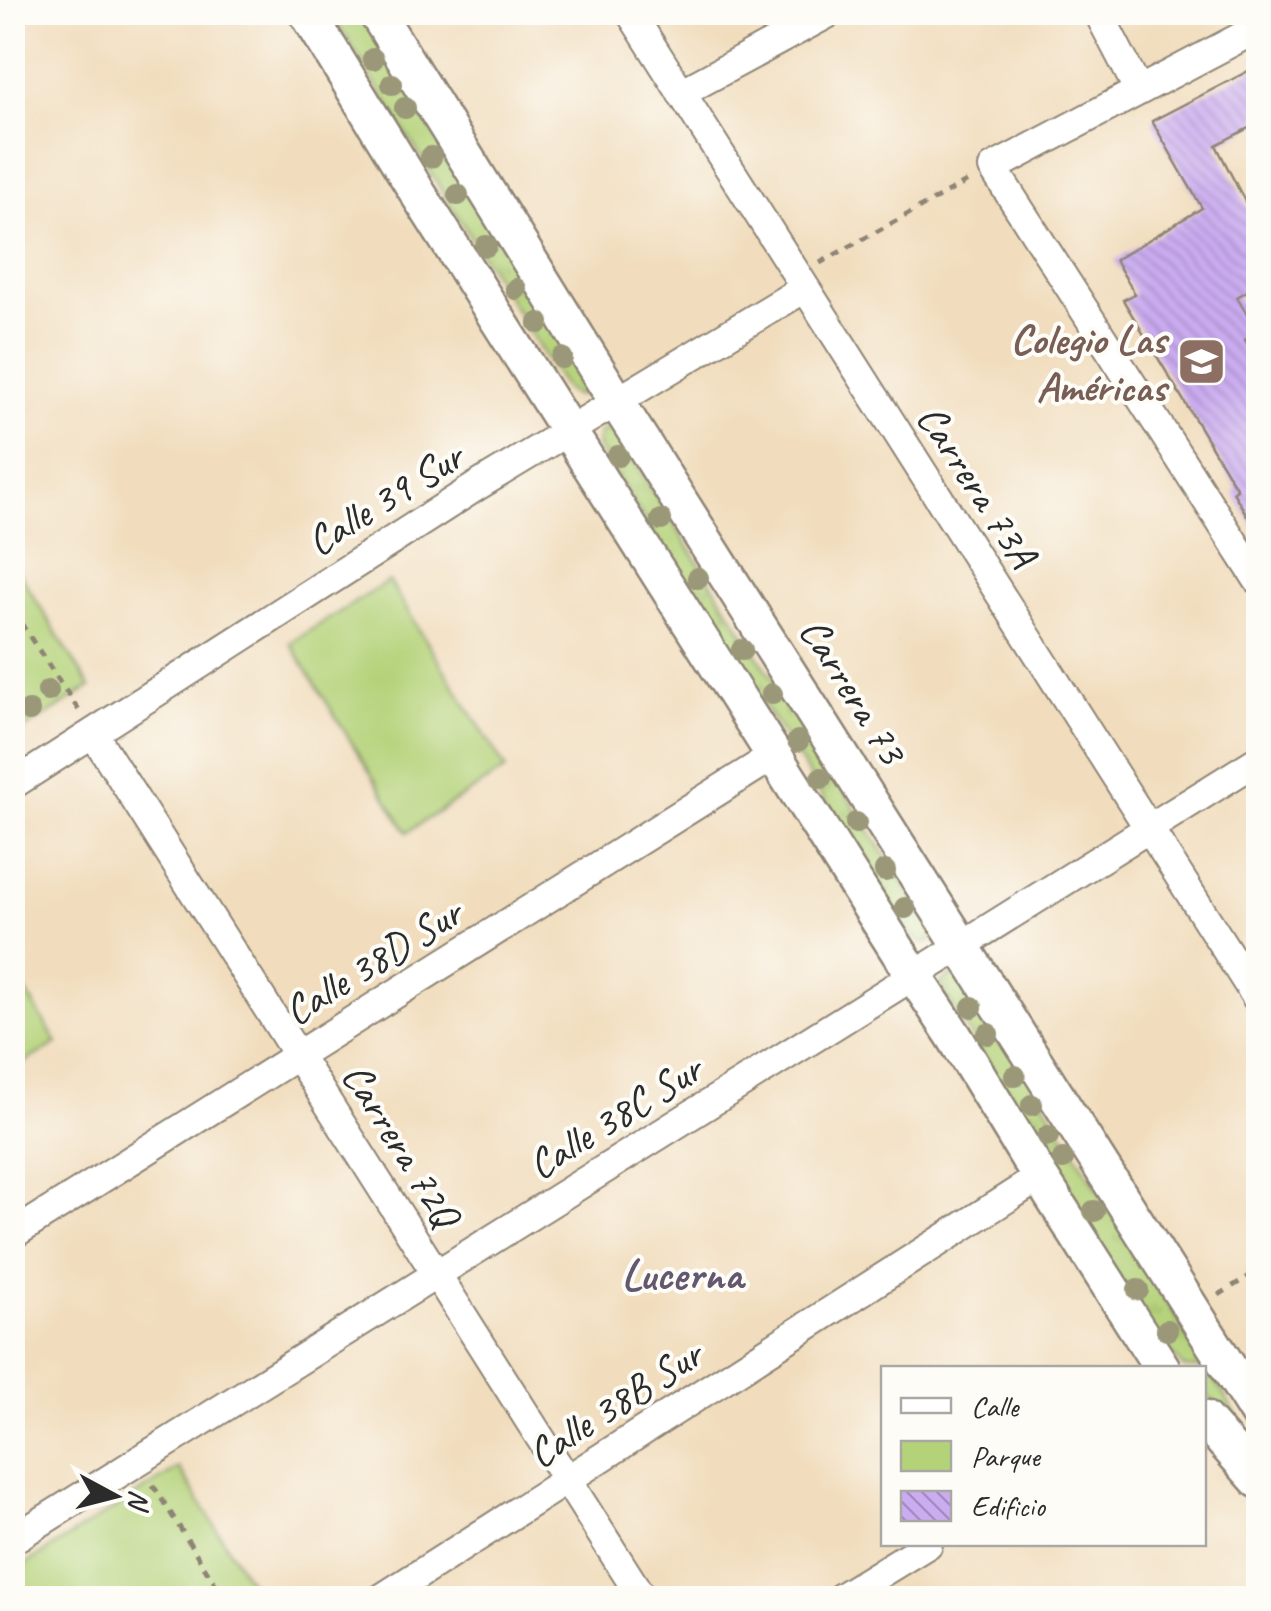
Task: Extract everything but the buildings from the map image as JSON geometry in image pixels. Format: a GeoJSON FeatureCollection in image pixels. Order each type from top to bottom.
{"type":"FeatureCollection","features":[{"type":"Feature","properties":{"kind":"street"},"geometry":{"type":"LineString","coordinates":[[307,12],[1161,1366]]}},
{"type":"Feature","properties":{"kind":"street","name":"Carrera 73"},"geometry":{"type":"LineString","coordinates":[[376,12],[616,401],[1258,1414]]}},
{"type":"Feature","properties":{"kind":"street","name":"Carrera 73A"},"geometry":{"type":"LineString","coordinates":[[630,12],[1258,1000]]}},
{"type":"Feature","properties":{"kind":"street"},"geometry":{"type":"LineString","coordinates":[[681,92],[831,12]]}},
{"type":"Feature","properties":{"kind":"street"},"geometry":{"type":"LineString","coordinates":[[1098,12],[1138,91]]}},
{"type":"Feature","properties":{"kind":"street"},"geometry":{"type":"LineString","coordinates":[[1258,28],[993,168],[1258,580]]}},
{"type":"Feature","properties":{"kind":"street","name":"Calle 39 Sur"},"geometry":{"type":"LineString","coordinates":[[12,785],[801,282]]}},
{"type":"Feature","properties":{"kind":"street","name":"Carrera 72Q"},"geometry":{"type":"LineString","coordinates":[[93,733],[642,1598]]}},
{"type":"Feature","properties":{"kind":"street","name":"Calle 38D Sur"},"geometry":{"type":"LineString","coordinates":[[12,1235],[775,755]]}},
{"type":"Feature","properties":{"kind":"street","name":"Calle 38C Sur"},"geometry":{"type":"LineString","coordinates":[[12,1540],[1258,760]]}},
{"type":"Feature","properties":{"kind":"street","name":"Calle 38B Sur"},"geometry":{"type":"LineString","coordinates":[[382,1598],[1040,1177]]}},
{"type":"Feature","properties":{"kind":"street"},"geometry":{"type":"LineString","coordinates":[[1206,1421],[1258,1480]]}},
{"type":"Feature","properties":{"kind":"street"},"geometry":{"type":"LineString","coordinates":[[840,1598],[925,1546]]}},
{"type":"Feature","properties":{"kind":"path"},"geometry":{"type":"LineString","coordinates":[[801,282],[993,168]]}},
{"type":"Feature","properties":{"kind":"path"},"geometry":{"type":"LineString","coordinates":[[12,610],[93,733]]}},
{"type":"Feature","properties":{"kind":"path"},"geometry":{"type":"LineString","coordinates":[[1215,1298],[1258,1270]]}},
{"type":"Feature","properties":{"kind":"path"},"geometry":{"type":"LineString","coordinates":[[138,1461],[224,1598]]}},
{"type":"Feature","properties":{"kind":"green space"},"geometry":{"type":"Polygon","coordinates":[[[331,13],[361,13],[589,386],[583,395],[573,395],[565,389],[331,13]]]}},
{"type":"Feature","properties":{"kind":"green space"},"geometry":{"type":"Polygon","coordinates":[[[614,430],[935,933],[930,941],[913,937],[597,446],[599,433],[614,430]]]}},
{"type":"Feature","properties":{"kind":"green space"},"geometry":{"type":"Polygon","coordinates":[[[13,563],[90,687],[12,737],[13,563]]]}},
{"type":"Feature","properties":{"kind":"green space"},"geometry":{"type":"Polygon","coordinates":[[[389,581],[506,769],[407,832],[290,643],[389,581]]]}},
{"type":"Feature","properties":{"kind":"green space"},"geometry":{"type":"Polygon","coordinates":[[[962,968],[1258,1450],[1258,1455],[1206,1393],[1206,1366],[1182,1366],[1143,1320],[939,984],[962,968]]]}},
{"type":"Feature","properties":{"kind":"green space"},"geometry":{"type":"Polygon","coordinates":[[[12,969],[57,1043],[13,1069],[12,1069],[12,969]]]}},
{"type":"Feature","properties":{"kind":"green space"},"geometry":{"type":"Polygon","coordinates":[[[179,1468],[259,1598],[13,1598],[13,1572],[179,1468]]]}},
{"type":"Feature","properties":{"kind":"place","name":"Colegio Las Américas"},"geometry":{"type":"Point","coordinates":[1201,362]}},
{"type":"Feature","properties":{"kind":"district","name":"Lucerna"},"geometry":{"type":"Point","coordinates":[682,1273]}}]}
